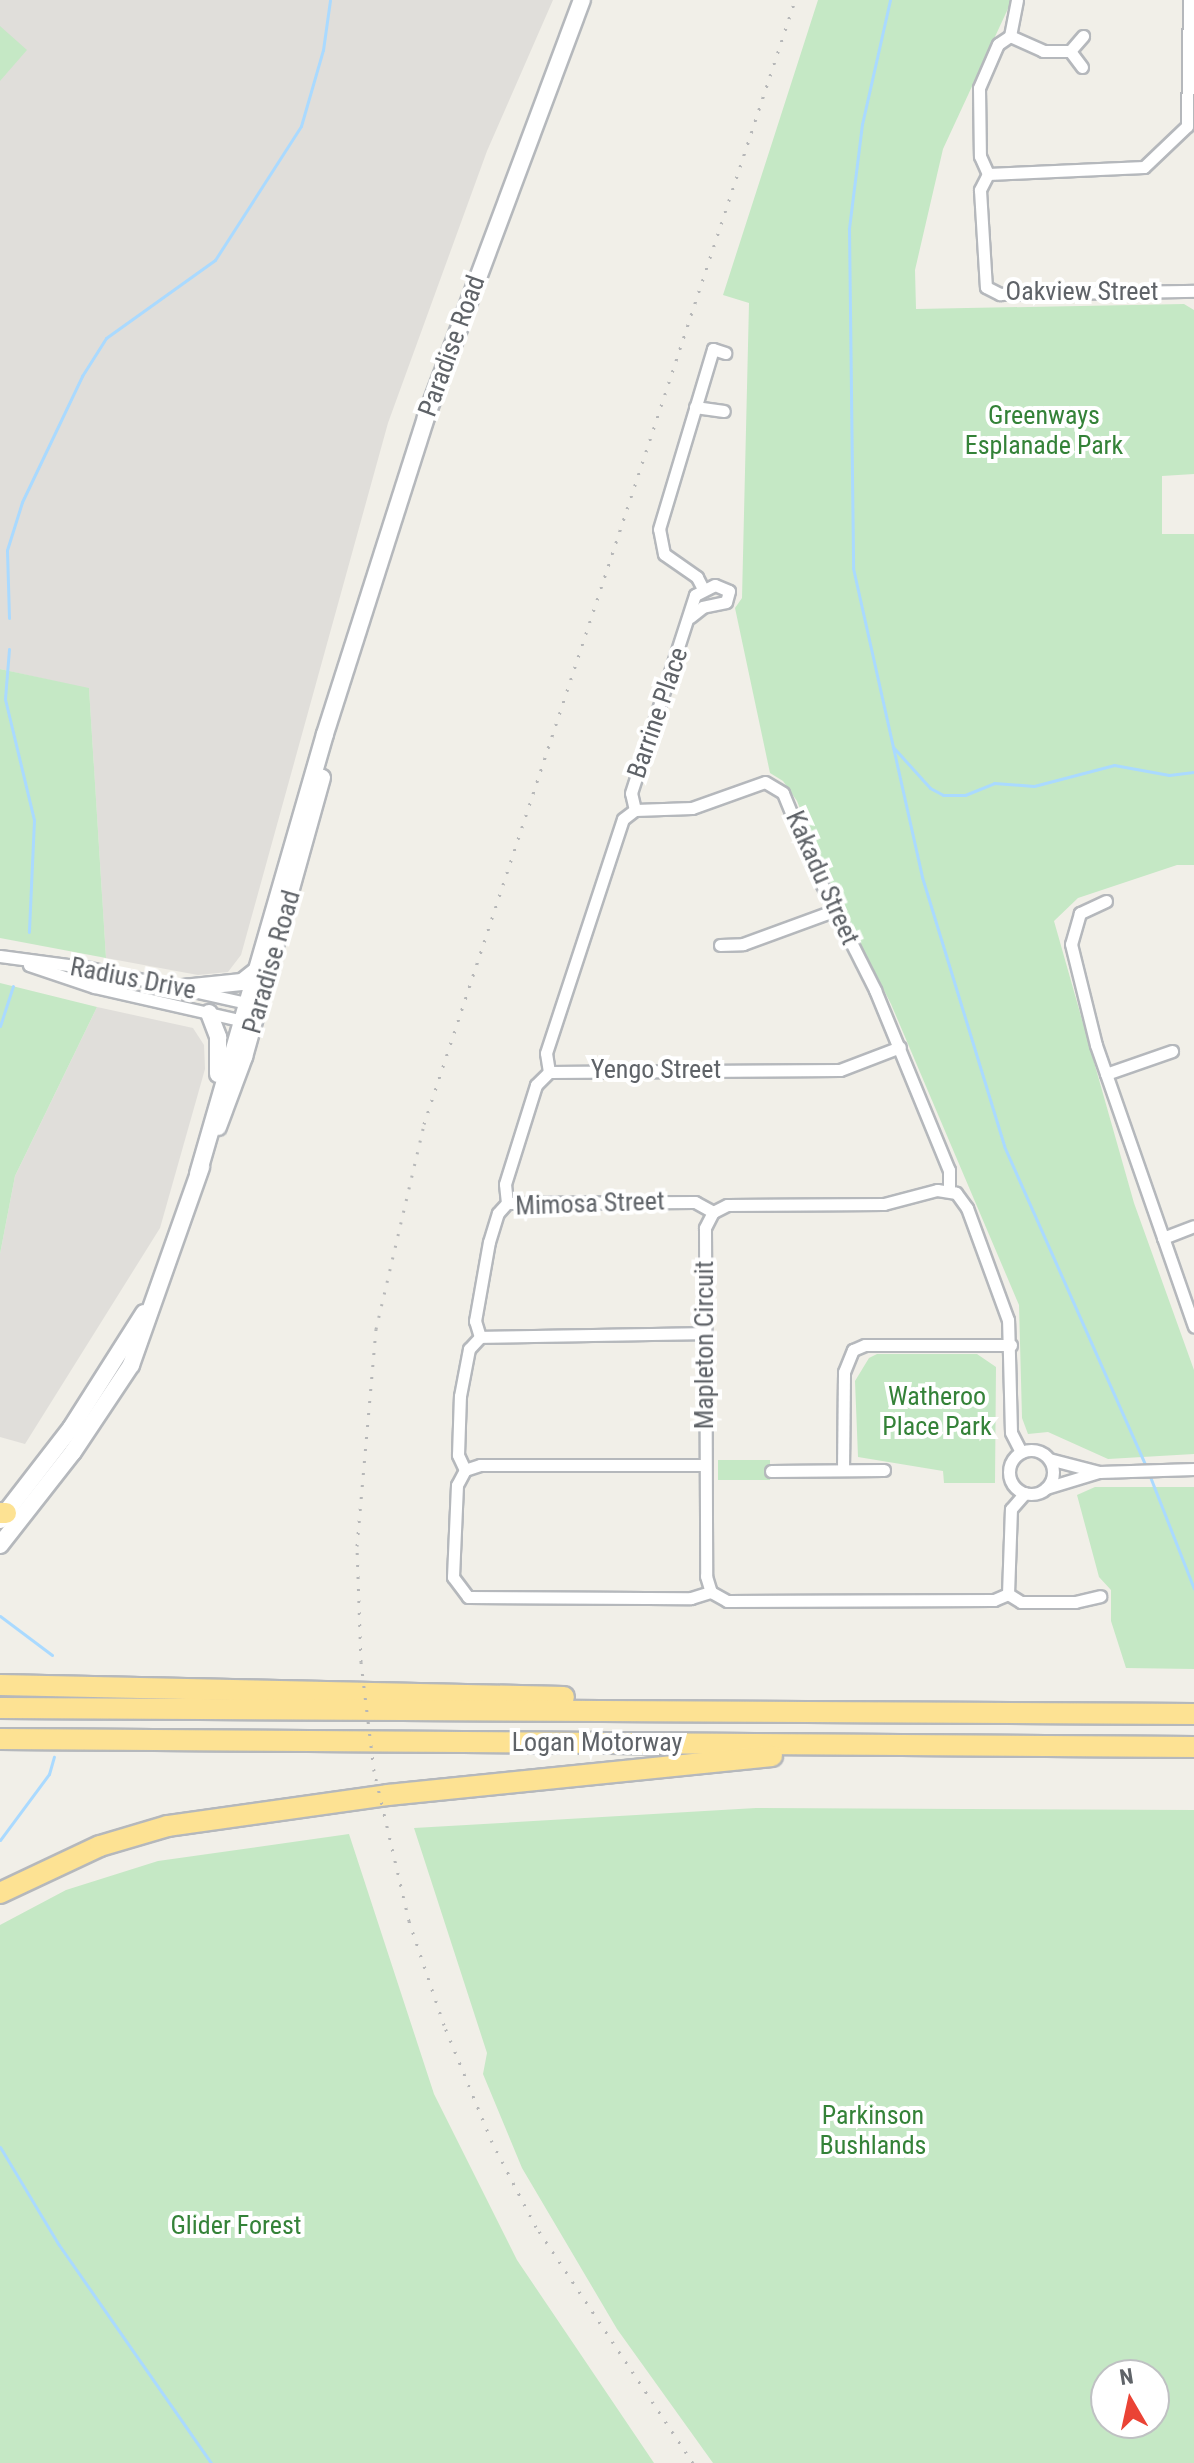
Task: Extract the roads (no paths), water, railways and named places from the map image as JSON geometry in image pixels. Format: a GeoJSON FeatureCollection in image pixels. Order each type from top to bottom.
{"type":"FeatureCollection","features":[{"type":"Feature","properties":{"kind":"highway"},"geometry":{"type":"LineString","coordinates":[[0,1685],[644,1699],[735,1703],[770,1712]]}},
{"type":"Feature","properties":{"kind":"highway","name":"Logan Motorway"},"geometry":{"type":"LineString","coordinates":[[0,1708],[1194,1714]]}},
{"type":"Feature","properties":{"kind":"highway","name":"Logan Motorway"},"geometry":{"type":"LineString","coordinates":[[0,1739],[1194,1747]]}},
{"type":"Feature","properties":{"kind":"highway"},"geometry":{"type":"LineString","coordinates":[[0,1893],[100,1846],[168,1826],[388,1795],[783,1756],[810,1745]]}},
{"type":"Feature","properties":{"kind":"street","name":"Paradise Road"},"geometry":{"type":"LineString","coordinates":[[253,1004],[255,972],[426,417],[582,0]]}},
{"type":"Feature","properties":{"kind":"street","name":"Oakview Street"},"geometry":{"type":"LineString","coordinates":[[1017,0],[1010,36],[998,44],[979,88],[980,156],[988,174],[980,190],[982,278],[992,292],[1194,291]]}},
{"type":"Feature","properties":{"kind":"street"},"geometry":{"type":"LineString","coordinates":[[988,174],[1144,167],[1187,126],[1189,0]]}},
{"type":"Feature","properties":{"kind":"street"},"geometry":{"type":"LineString","coordinates":[[1010,36],[1043,51],[1070,51],[1083,36]]}},
{"type":"Feature","properties":{"kind":"street"},"geometry":{"type":"LineString","coordinates":[[1070,51],[1082,67]]}},
{"type":"Feature","properties":{"kind":"street"},"geometry":{"type":"LineString","coordinates":[[702,587],[697,577],[664,554],[659,529],[713,349],[725,353]]}},
{"type":"Feature","properties":{"kind":"street"},"geometry":{"type":"LineString","coordinates":[[695,407],[724,411]]}},
{"type":"Feature","properties":{"kind":"street","name":"Barrine Place"},"geometry":{"type":"LineString","coordinates":[[635,810],[631,793],[690,617],[702,587],[724,587],[729,597],[690,617]]}},
{"type":"Feature","properties":{"kind":"street","name":"Paradise Road"},"geometry":{"type":"LineString","coordinates":[[0,1545],[73,1452],[131,1365],[171,1263],[311,827],[339,698]]}},
{"type":"Feature","properties":{"kind":"street","name":"Kakadu Street"},"geometry":{"type":"LineString","coordinates":[[635,810],[692,808],[752,784],[773,785],[783,793],[833,911],[900,1047],[949,1170],[949,1190]]}},
{"type":"Feature","properties":{"kind":"street"},"geometry":{"type":"LineString","coordinates":[[507,1203],[505,1184],[536,1085],[549,1072],[546,1053],[623,819],[635,810]]}},
{"type":"Feature","properties":{"kind":"street"},"geometry":{"type":"LineString","coordinates":[[1106,901],[1080,913],[1071,931],[1106,1074],[1194,1326]]}},
{"type":"Feature","properties":{"kind":"street"},"geometry":{"type":"LineString","coordinates":[[720,945],[743,944],[833,911]]}},
{"type":"Feature","properties":{"kind":"street","name":"Radius Drive"},"geometry":{"type":"LineString","coordinates":[[3,957],[183,988],[253,1004]]}},
{"type":"Feature","properties":{"kind":"street","name":"Radius Drive"},"geometry":{"type":"LineString","coordinates":[[3,957],[94,987],[247,1022]]}},
{"type":"Feature","properties":{"kind":"street"},"geometry":{"type":"LineString","coordinates":[[183,988],[242,982],[255,972]]}},
{"type":"Feature","properties":{"kind":"street"},"geometry":{"type":"LineString","coordinates":[[209,1013],[218,1037],[218,1096]]}},
{"type":"Feature","properties":{"kind":"street","name":"Paradise Road"},"geometry":{"type":"LineString","coordinates":[[198,1174],[218,1096],[247,1022]]}},
{"type":"Feature","properties":{"kind":"street","name":"Yengo Street"},"geometry":{"type":"LineString","coordinates":[[549,1072],[840,1070],[900,1047]]}},
{"type":"Feature","properties":{"kind":"street"},"geometry":{"type":"LineString","coordinates":[[1106,1074],[1172,1051]]}},
{"type":"Feature","properties":{"kind":"street"},"geometry":{"type":"LineString","coordinates":[[713,1212],[727,1205],[899,1203],[949,1190],[967,1208],[1008,1320],[1011,1432],[1021,1452]]}},
{"type":"Feature","properties":{"kind":"street","name":"Mimosa Street"},"geometry":{"type":"LineString","coordinates":[[480,1337],[475,1321],[489,1242],[498,1213],[507,1203],[695,1202],[713,1212]]}},
{"type":"Feature","properties":{"kind":"street","name":"Mapleton Circuit"},"geometry":{"type":"LineString","coordinates":[[711,1592],[705,1465],[705,1228],[713,1212]]}},
{"type":"Feature","properties":{"kind":"street"},"geometry":{"type":"LineString","coordinates":[[1163,1238],[1194,1226]]}},
{"type":"Feature","properties":{"kind":"street","name":"Paradise Road"},"geometry":{"type":"LineString","coordinates":[[2,1515],[103,1381],[171,1263]]}},
{"type":"Feature","properties":{"kind":"street"},"geometry":{"type":"LineString","coordinates":[[465,1470],[458,1455],[460,1396],[469,1349],[480,1337],[705,1333]]}},
{"type":"Feature","properties":{"kind":"street"},"geometry":{"type":"LineString","coordinates":[[843,1470],[844,1372],[853,1350],[865,1345],[1011,1345]]}},
{"type":"Feature","properties":{"kind":"street"},"geometry":{"type":"LineString","coordinates":[[1021,1452],[1033,1450],[1049,1459],[1099,1472]]}},
{"type":"Feature","properties":{"kind":"street"},"geometry":{"type":"LineString","coordinates":[[1021,1452],[1009,1473],[1025,1493]]}},
{"type":"Feature","properties":{"kind":"street"},"geometry":{"type":"LineString","coordinates":[[1046,1488],[1052,1477],[1049,1459]]}},
{"type":"Feature","properties":{"kind":"street"},"geometry":{"type":"LineString","coordinates":[[705,1465],[480,1465],[465,1470],[457,1485],[453,1577],[468,1597],[691,1598],[711,1592],[727,1601],[994,1600],[1008,1594]]}},
{"type":"Feature","properties":{"kind":"street"},"geometry":{"type":"LineString","coordinates":[[1008,1594],[1011,1509],[1025,1493],[1099,1472],[1190,1469]]}},
{"type":"Feature","properties":{"kind":"street"},"geometry":{"type":"LineString","coordinates":[[771,1471],[884,1470]]}},
{"type":"Feature","properties":{"kind":"street"},"geometry":{"type":"LineString","coordinates":[[1008,1594],[1021,1602],[1075,1602],[1100,1596]]}},
{"type":"Feature","properties":{"kind":"waterway"},"geometry":{"type":"LineString","coordinates":[[9,618],[7,550],[22,502],[82,376],[106,338],[215,260],[301,126],[323,50],[330,0]]}},
{"type":"Feature","properties":{"kind":"waterway"},"geometry":{"type":"LineString","coordinates":[[890,0],[862,124],[849,229],[853,568],[922,877],[1004,1146],[1146,1467]]}},
{"type":"Feature","properties":{"kind":"waterway"},"geometry":{"type":"LineString","coordinates":[[9,649],[5,699],[34,820],[29,932]]}},
{"type":"Feature","properties":{"kind":"waterway"},"geometry":{"type":"LineString","coordinates":[[893,747],[930,788],[943,795],[965,795],[994,783],[1034,786],[1114,765],[1169,775],[1194,772]]}},
{"type":"Feature","properties":{"kind":"waterway"},"geometry":{"type":"LineString","coordinates":[[0,1026],[13,986]]}},
{"type":"Feature","properties":{"kind":"waterway"},"geometry":{"type":"LineString","coordinates":[[1149,1474],[1194,1589]]}},
{"type":"Feature","properties":{"kind":"waterway"},"geometry":{"type":"LineString","coordinates":[[0,1616],[52,1655]]}},
{"type":"Feature","properties":{"kind":"waterway"},"geometry":{"type":"LineString","coordinates":[[0,1840],[49,1774],[54,1757]]}},
{"type":"Feature","properties":{"kind":"waterway"},"geometry":{"type":"LineString","coordinates":[[0,2147],[59,2245],[211,2463]]}},
{"type":"Feature","properties":{"kind":"railway"},"geometry":{"type":"LineString","coordinates":[[693,2463],[536,2227],[492,2142],[444,2025],[409,1921],[374,1771],[361,1662],[357,1546],[376,1329],[424,1124],[795,0]]}},
{"type":"Feature","properties":{"kind":"park label","name":"Greenways Esplanade Park"},"geometry":{"type":"Point","coordinates":[1044,431]}},
{"type":"Feature","properties":{"kind":"park label","name":"Watheroo Place Park"},"geometry":{"type":"Point","coordinates":[937,1412]}},
{"type":"Feature","properties":{"kind":"park label","name":"Parkinson Bushlands"},"geometry":{"type":"Point","coordinates":[873,2131]}},
{"type":"Feature","properties":{"kind":"park label","name":"Glider Forest"},"geometry":{"type":"Point","coordinates":[236,2226]}}]}
